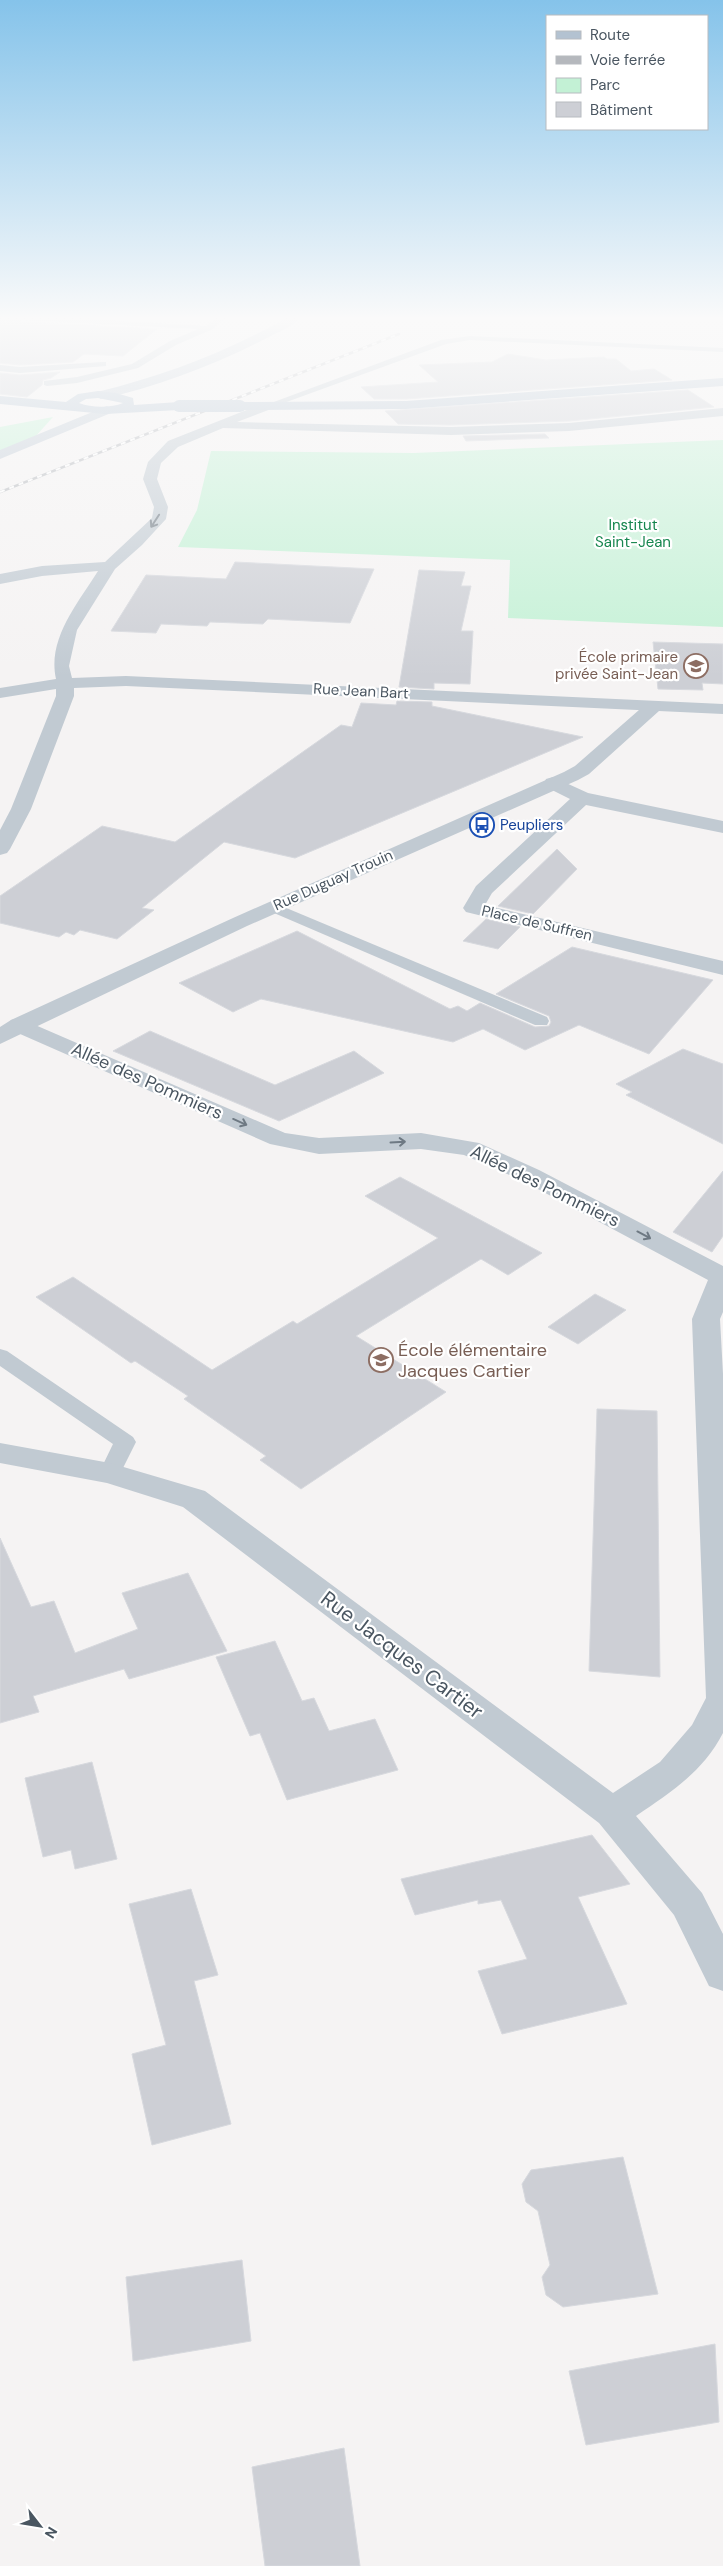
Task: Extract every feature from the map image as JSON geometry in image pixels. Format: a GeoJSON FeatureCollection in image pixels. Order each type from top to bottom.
{"type":"FeatureCollection","features":[{"type":"Feature","properties":{"kind":"main road"},"geometry":{"type":"LineString","coordinates":[[0,455],[43,438]]}},
{"type":"Feature","properties":{"kind":"street"},"geometry":{"type":"LineString","coordinates":[[0,849],[21,809],[65,696],[65,683],[60,666],[69,630],[109,566],[137,542],[159,518],[161,507],[150,479],[155,462],[173,444],[187,438]]}},
{"type":"Feature","properties":{"kind":"street"},"geometry":{"type":"LineString","coordinates":[[0,579],[42,571],[109,566]]}},
{"type":"Feature","properties":{"kind":"street","name":"Rue Jean Bart"},"geometry":{"type":"LineString","coordinates":[[0,693],[65,683],[126,681],[723,709]]}},
{"type":"Feature","properties":{"kind":"street","name":"Rue Duguay Trouin"},"geometry":{"type":"LineString","coordinates":[[9,1031],[272,907],[582,770],[653,707]]}},
{"type":"Feature","properties":{"kind":"street"},"geometry":{"type":"LineString","coordinates":[[553,783],[582,798],[723,827]]}},
{"type":"Feature","properties":{"kind":"street","name":"Place de Suffren"},"geometry":{"type":"LineString","coordinates":[[582,798],[483,890],[473,908],[723,968]]}},
{"type":"Feature","properties":{"kind":"street","name":"Allée des Pommiers"},"geometry":{"type":"LineString","coordinates":[[9,1031],[279,1139],[319,1146],[421,1141],[470,1148],[530,1175],[723,1277]]}},
{"type":"Feature","properties":{"kind":"street"},"geometry":{"type":"LineString","coordinates":[[612,1813],[673,1772],[705,1734],[723,1698],[706,1319],[723,1277]]}},
{"type":"Feature","properties":{"kind":"street","name":"Rue Jacques Cartier"},"geometry":{"type":"LineString","coordinates":[[0,1453],[110,1473],[194,1499],[612,1813],[688,1904],[723,1974]]}},
{"type":"Feature","properties":{"kind":"lane"},"geometry":{"type":"LineString","coordinates":[[272,907],[541,1021]]}},
{"type":"Feature","properties":{"kind":"lane"},"geometry":{"type":"LineString","coordinates":[[0,1356],[125,1442],[110,1473]]}},
{"type":"Feature","properties":{"kind":"green space"},"geometry":{"type":"Polygon","coordinates":[[[0,438],[33,438],[0,451],[0,438]]]}},
{"type":"Feature","properties":{"kind":"green space","name":"Institut Saint-Jean"},"geometry":{"type":"Polygon","coordinates":[[[723,440],[723,627],[508,618],[510,560],[178,547],[197,510],[211,451],[414,453],[723,440]]]}},
{"type":"Feature","properties":{"kind":"building"},"geometry":{"type":"Polygon","coordinates":[[[464,438],[549,438],[466,441],[464,438]]]}},
{"type":"Feature","properties":{"kind":"building"},"geometry":{"type":"Polygon","coordinates":[[[235,562],[374,569],[350,623],[268,619],[263,624],[210,622],[207,626],[161,624],[156,633],[111,631],[146,575],[226,579],[235,562]]]}},
{"type":"Feature","properties":{"kind":"building"},"geometry":{"type":"Polygon","coordinates":[[[419,570],[465,572],[461,586],[471,586],[461,631],[473,631],[470,684],[434,683],[434,689],[399,687],[419,570]]]}},
{"type":"Feature","properties":{"kind":"building"},"geometry":{"type":"Polygon","coordinates":[[[653,642],[723,644],[723,684],[702,683],[703,690],[658,689],[653,642]]]}},
{"type":"Feature","properties":{"kind":"building"},"geometry":{"type":"Polygon","coordinates":[[[397,701],[432,702],[432,706],[583,737],[295,858],[224,842],[142,908],[154,910],[117,939],[80,930],[74,935],[66,932],[59,937],[0,923],[0,896],[102,826],[175,842],[341,725],[352,727],[361,703],[396,705],[397,701]]]}},
{"type":"Feature","properties":{"kind":"building"},"geometry":{"type":"Polygon","coordinates":[[[557,849],[577,869],[533,914],[498,906],[557,849]]]}},
{"type":"Feature","properties":{"kind":"building"},"geometry":{"type":"Polygon","coordinates":[[[486,919],[520,927],[498,949],[463,941],[486,919]]]}},
{"type":"Feature","properties":{"kind":"building"},"geometry":{"type":"Polygon","coordinates":[[[297,931],[450,1009],[458,1006],[467,1011],[480,1003],[535,1027],[549,1026],[551,1022],[549,1016],[496,994],[572,947],[713,980],[649,1054],[579,1025],[525,1050],[483,1029],[453,1042],[261,999],[233,1012],[179,983],[297,931]]]}},
{"type":"Feature","properties":{"kind":"building"},"geometry":{"type":"Polygon","coordinates":[[[150,1031],[275,1085],[354,1051],[384,1073],[279,1121],[113,1051],[150,1031]]]}},
{"type":"Feature","properties":{"kind":"building"},"geometry":{"type":"Polygon","coordinates":[[[683,1049],[723,1064],[723,1144],[626,1095],[632,1092],[616,1084],[683,1049]]]}},
{"type":"Feature","properties":{"kind":"building"},"geometry":{"type":"Polygon","coordinates":[[[723,1171],[723,1236],[712,1252],[673,1232],[723,1171]]]}},
{"type":"Feature","properties":{"kind":"building"},"geometry":{"type":"Polygon","coordinates":[[[400,1177],[542,1253],[508,1275],[481,1259],[356,1336],[446,1392],[301,1489],[260,1460],[266,1456],[184,1399],[188,1396],[135,1361],[131,1363],[36,1297],[73,1277],[212,1370],[293,1321],[297,1324],[438,1238],[365,1196],[400,1177]]]}},
{"type":"Feature","properties":{"kind":"building"},"geometry":{"type":"Polygon","coordinates":[[[595,1294],[626,1310],[578,1344],[548,1327],[595,1294]]]}},
{"type":"Feature","properties":{"kind":"building"},"geometry":{"type":"Polygon","coordinates":[[[597,1409],[657,1411],[660,1677],[589,1671],[597,1409]]]}},
{"type":"Feature","properties":{"kind":"building"},"geometry":{"type":"Polygon","coordinates":[[[0,1538],[31,1607],[54,1601],[75,1653],[138,1629],[122,1593],[188,1573],[227,1651],[129,1679],[124,1669],[33,1696],[39,1712],[0,1723],[0,1538]]]}},
{"type":"Feature","properties":{"kind":"building"},"geometry":{"type":"Polygon","coordinates":[[[275,1641],[302,1701],[314,1698],[329,1731],[375,1719],[398,1770],[287,1800],[260,1733],[250,1736],[216,1657],[275,1641]]]}},
{"type":"Feature","properties":{"kind":"building"},"geometry":{"type":"Polygon","coordinates":[[[92,1762],[117,1859],[75,1869],[71,1850],[43,1857],[25,1778],[92,1762]]]}},
{"type":"Feature","properties":{"kind":"building"},"geometry":{"type":"Polygon","coordinates":[[[592,1835],[630,1884],[578,1897],[627,2004],[502,2034],[478,1971],[527,1959],[501,1900],[478,1904],[478,1900],[415,1915],[401,1879],[592,1835]]]}},
{"type":"Feature","properties":{"kind":"building"},"geometry":{"type":"Polygon","coordinates":[[[191,1889],[218,1975],[194,1981],[231,2124],[152,2145],[132,2054],[166,2045],[129,1904],[191,1889]]]}},
{"type":"Feature","properties":{"kind":"building"},"geometry":{"type":"Polygon","coordinates":[[[623,2157],[658,2294],[563,2307],[546,2295],[542,2277],[550,2265],[538,2211],[526,2202],[522,2184],[531,2170],[623,2157]]]}},
{"type":"Feature","properties":{"kind":"building"},"geometry":{"type":"Polygon","coordinates":[[[242,2260],[251,2341],[133,2361],[126,2277],[242,2260]]]}},
{"type":"Feature","properties":{"kind":"building"},"geometry":{"type":"Polygon","coordinates":[[[715,2344],[719,2422],[586,2445],[569,2371],[715,2344]]]}},
{"type":"Feature","properties":{"kind":"building"},"geometry":{"type":"Polygon","coordinates":[[[344,2448],[360,2566],[265,2566],[252,2467],[344,2448]]]}},
{"type":"Feature","properties":{"kind":"railway"},"geometry":{"type":"LineString","coordinates":[[0,492],[137,438]]}},
{"type":"Feature","properties":{"kind":"place","name":"École primaire privée Saint-Jean"},"geometry":{"type":"Point","coordinates":[696,666]}},
{"type":"Feature","properties":{"kind":"place","name":"Peupliers"},"geometry":{"type":"Point","coordinates":[482,825]}},
{"type":"Feature","properties":{"kind":"place","name":"École élémentaire Jacques Cartier"},"geometry":{"type":"Point","coordinates":[381,1360]}}]}
